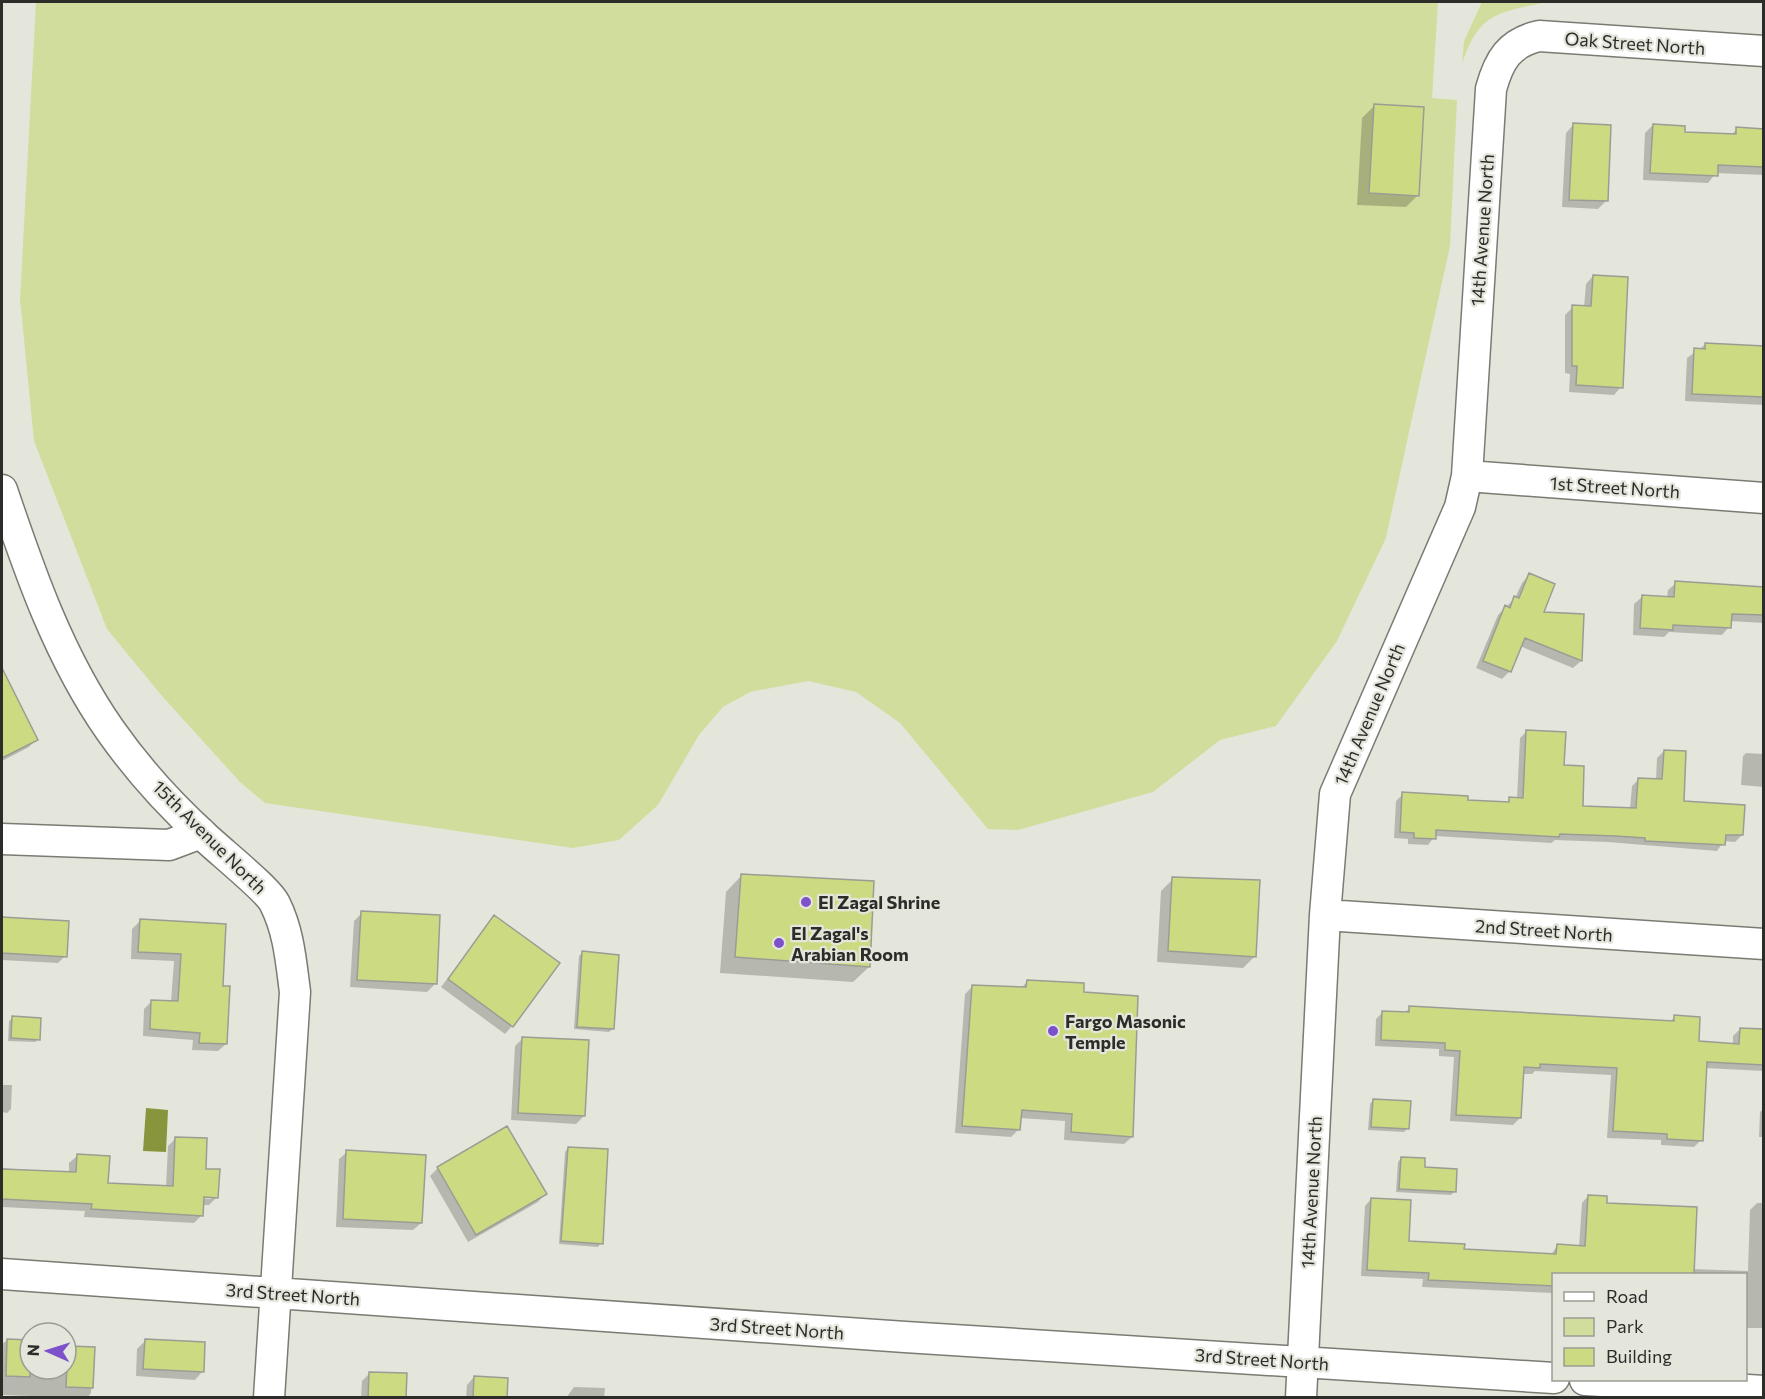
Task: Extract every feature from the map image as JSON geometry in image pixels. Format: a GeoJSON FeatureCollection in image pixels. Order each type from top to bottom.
{"type":"FeatureCollection","features":[{"type":"Feature","properties":{"kind":"street","name":"Oak Street North"},"geometry":{"type":"LineString","coordinates":[[1510,48],[1523,40],[1539,36],[1764,51]]}},
{"type":"Feature","properties":{"kind":"street","name":"14th Avenue North"},"geometry":{"type":"LineString","coordinates":[[1301,1398],[1325,915],[1335,794],[1460,507],[1467,476],[1491,89],[1497,66],[1510,48]]}},
{"type":"Feature","properties":{"kind":"street","name":"1st Street North"},"geometry":{"type":"LineString","coordinates":[[1467,476],[1764,498]]}},
{"type":"Feature","properties":{"kind":"street","name":"15th Avenue North"},"geometry":{"type":"LineString","coordinates":[[2,490],[33,582],[63,650],[102,717],[127,753],[201,833],[274,901],[288,936],[295,992],[269,1398]]}},
{"type":"Feature","properties":{"kind":"street"},"geometry":{"type":"LineString","coordinates":[[2,839],[169,845],[201,833]]}},
{"type":"Feature","properties":{"kind":"street","name":"2nd Street North"},"geometry":{"type":"LineString","coordinates":[[1325,915],[1764,944]]}},
{"type":"Feature","properties":{"kind":"street","name":"3rd Street North"},"geometry":{"type":"LineString","coordinates":[[2,1274],[894,1336],[1552,1377]]}},
{"type":"Feature","properties":{"kind":"street"},"geometry":{"type":"LineString","coordinates":[[1601,1381],[1764,1391]]}},
{"type":"Feature","properties":{"kind":"green space"},"geometry":{"type":"Polygon","coordinates":[[[36,2],[1438,2],[1432,98],[1457,100],[1450,246],[1386,538],[1337,641],[1276,726],[1220,740],[1153,792],[1018,830],[988,829],[900,723],[856,692],[808,681],[750,692],[723,707],[699,735],[658,805],[619,840],[573,848],[265,803],[240,782],[162,696],[107,629],[34,441],[20,299],[36,2]]]}},
{"type":"Feature","properties":{"kind":"green space"},"geometry":{"type":"Polygon","coordinates":[[[1482,2],[1547,2],[1503,13],[1483,24],[1462,64],[1464,41],[1482,2]]]}},
{"type":"Feature","properties":{"kind":"shaded area"},"geometry":{"type":"Polygon","coordinates":[[[146,1108],[168,1110],[166,1152],[143,1151],[146,1108]]]}},
{"type":"Feature","properties":{"kind":"building"},"geometry":{"type":"Polygon","coordinates":[[[1374,104],[1424,107],[1419,196],[1369,193],[1374,104]]]}},
{"type":"Feature","properties":{"kind":"building"},"geometry":{"type":"Polygon","coordinates":[[[1573,123],[1611,125],[1608,201],[1569,200],[1573,123]]]}},
{"type":"Feature","properties":{"kind":"building"},"geometry":{"type":"Polygon","coordinates":[[[1653,124],[1685,126],[1685,132],[1736,134],[1736,127],[1764,129],[1764,167],[1718,165],[1718,176],[1650,173],[1653,124]]]}},
{"type":"Feature","properties":{"kind":"building"},"geometry":{"type":"Polygon","coordinates":[[[1593,275],[1628,277],[1623,388],[1576,385],[1577,366],[1572,366],[1572,305],[1591,306],[1593,275]]]}},
{"type":"Feature","properties":{"kind":"building"},"geometry":{"type":"Polygon","coordinates":[[[1705,343],[1764,346],[1764,397],[1692,394],[1694,348],[1705,349],[1705,343]]]}},
{"type":"Feature","properties":{"kind":"building"},"geometry":{"type":"Polygon","coordinates":[[[1529,573],[1555,584],[1544,612],[1584,614],[1582,661],[1525,638],[1511,672],[1483,661],[1505,605],[1510,608],[1514,596],[1519,598],[1529,573]]]}},
{"type":"Feature","properties":{"kind":"building"},"geometry":{"type":"Polygon","coordinates":[[[1675,581],[1764,587],[1764,615],[1732,614],[1731,628],[1673,625],[1673,630],[1640,628],[1642,595],[1674,597],[1675,581]]]}},
{"type":"Feature","properties":{"kind":"building"},"geometry":{"type":"Polygon","coordinates":[[[2,668],[38,740],[2,758],[2,668]]]}},
{"type":"Feature","properties":{"kind":"building"},"geometry":{"type":"Polygon","coordinates":[[[1526,730],[1566,732],[1564,765],[1584,766],[1583,806],[1636,808],[1638,778],[1662,779],[1664,750],[1686,751],[1684,801],[1745,805],[1743,835],[1726,835],[1725,845],[1645,841],[1645,838],[1615,836],[1560,834],[1559,837],[1436,830],[1436,839],[1414,838],[1414,833],[1400,832],[1402,792],[1468,796],[1468,800],[1509,802],[1509,797],[1523,798],[1526,730]]]}},
{"type":"Feature","properties":{"kind":"building","name":"El Zagal Shrine"},"geometry":{"type":"Polygon","coordinates":[[[741,874],[874,881],[870,967],[735,957],[741,874]]]}},
{"type":"Feature","properties":{"kind":"building"},"geometry":{"type":"Polygon","coordinates":[[[1172,877],[1260,880],[1256,957],[1168,951],[1172,877]]]}},
{"type":"Feature","properties":{"kind":"building"},"geometry":{"type":"Polygon","coordinates":[[[361,911],[440,915],[437,984],[357,980],[361,911]]]}},
{"type":"Feature","properties":{"kind":"building"},"geometry":{"type":"Polygon","coordinates":[[[494,915],[560,963],[513,1027],[448,979],[494,915]]]}},
{"type":"Feature","properties":{"kind":"building"},"geometry":{"type":"Polygon","coordinates":[[[2,917],[69,921],[67,957],[2,953],[2,917]]]}},
{"type":"Feature","properties":{"kind":"building"},"geometry":{"type":"Polygon","coordinates":[[[140,919],[226,924],[223,986],[230,986],[227,1044],[199,1043],[200,1033],[150,1029],[151,1000],[178,1001],[181,954],[138,952],[140,919]]]}},
{"type":"Feature","properties":{"kind":"building"},"geometry":{"type":"Polygon","coordinates":[[[582,951],[619,955],[614,1029],[577,1027],[582,951]]]}},
{"type":"Feature","properties":{"kind":"building","name":"Fargo Masonic Temple"},"geometry":{"type":"Polygon","coordinates":[[[1027,980],[1084,983],[1084,992],[1138,996],[1133,1137],[1071,1132],[1072,1114],[1022,1110],[1020,1130],[962,1126],[972,985],[1026,987],[1027,980]]]}},
{"type":"Feature","properties":{"kind":"building"},"geometry":{"type":"Polygon","coordinates":[[[1409,1006],[1674,1021],[1674,1015],[1700,1017],[1699,1041],[1739,1044],[1740,1028],[1764,1029],[1764,1065],[1707,1062],[1703,1141],[1667,1139],[1667,1134],[1613,1131],[1617,1068],[1540,1064],[1540,1068],[1524,1067],[1521,1118],[1456,1115],[1460,1051],[1445,1050],[1445,1043],[1381,1040],[1382,1011],[1409,1012],[1409,1006]]]}},
{"type":"Feature","properties":{"kind":"building"},"geometry":{"type":"Polygon","coordinates":[[[12,1016],[41,1018],[40,1040],[11,1038],[12,1016]]]}},
{"type":"Feature","properties":{"kind":"building"},"geometry":{"type":"Polygon","coordinates":[[[522,1037],[589,1040],[585,1116],[518,1113],[522,1037]]]}},
{"type":"Feature","properties":{"kind":"building"},"geometry":{"type":"Polygon","coordinates":[[[1373,1099],[1411,1101],[1409,1129],[1371,1127],[1373,1099]]]}},
{"type":"Feature","properties":{"kind":"building"},"geometry":{"type":"Polygon","coordinates":[[[507,1126],[547,1194],[476,1235],[437,1167],[507,1126]]]}},
{"type":"Feature","properties":{"kind":"building"},"geometry":{"type":"Polygon","coordinates":[[[175,1137],[207,1138],[206,1169],[220,1169],[218,1198],[204,1197],[203,1216],[91,1209],[92,1204],[2,1199],[2,1169],[76,1172],[77,1154],[110,1156],[108,1183],[173,1186],[175,1137]]]}},
{"type":"Feature","properties":{"kind":"building"},"geometry":{"type":"Polygon","coordinates":[[[568,1147],[608,1149],[603,1244],[561,1241],[568,1147]]]}},
{"type":"Feature","properties":{"kind":"building"},"geometry":{"type":"Polygon","coordinates":[[[346,1150],[426,1155],[422,1223],[343,1219],[346,1150]]]}},
{"type":"Feature","properties":{"kind":"building"},"geometry":{"type":"Polygon","coordinates":[[[1401,1157],[1425,1158],[1425,1167],[1457,1169],[1456,1192],[1399,1189],[1401,1157]]]}},
{"type":"Feature","properties":{"kind":"building"},"geometry":{"type":"Polygon","coordinates":[[[1588,1195],[1607,1196],[1607,1203],[1697,1207],[1694,1273],[1552,1273],[1552,1286],[1428,1280],[1429,1273],[1367,1270],[1371,1198],[1411,1200],[1409,1241],[1465,1244],[1464,1249],[1556,1254],[1557,1244],[1585,1246],[1588,1195]]]}},
{"type":"Feature","properties":{"kind":"building"},"geometry":{"type":"Polygon","coordinates":[[[7,1339],[18,1339],[18,1376],[6,1376],[7,1339]]]}},
{"type":"Feature","properties":{"kind":"building"},"geometry":{"type":"Polygon","coordinates":[[[145,1339],[205,1342],[204,1372],[143,1369],[145,1339]]]}},
{"type":"Feature","properties":{"kind":"building"},"geometry":{"type":"Polygon","coordinates":[[[78,1346],[95,1347],[93,1388],[66,1387],[66,1381],[78,1381],[78,1346]]]}},
{"type":"Feature","properties":{"kind":"building"},"geometry":{"type":"Polygon","coordinates":[[[369,1372],[407,1373],[406,1398],[368,1398],[369,1372]]]}},
{"type":"Feature","properties":{"kind":"building"},"geometry":{"type":"Polygon","coordinates":[[[474,1376],[508,1378],[507,1398],[473,1398],[474,1376]]]}},
{"type":"Feature","properties":{"kind":"place","name":"El Zagal Shrine"},"geometry":{"type":"Point","coordinates":[806,902]}},
{"type":"Feature","properties":{"kind":"place","name":"El Zagal's Arabian Room"},"geometry":{"type":"Point","coordinates":[779,943]}},
{"type":"Feature","properties":{"kind":"place","name":"Fargo Masonic Temple"},"geometry":{"type":"Point","coordinates":[1053,1031]}}]}
